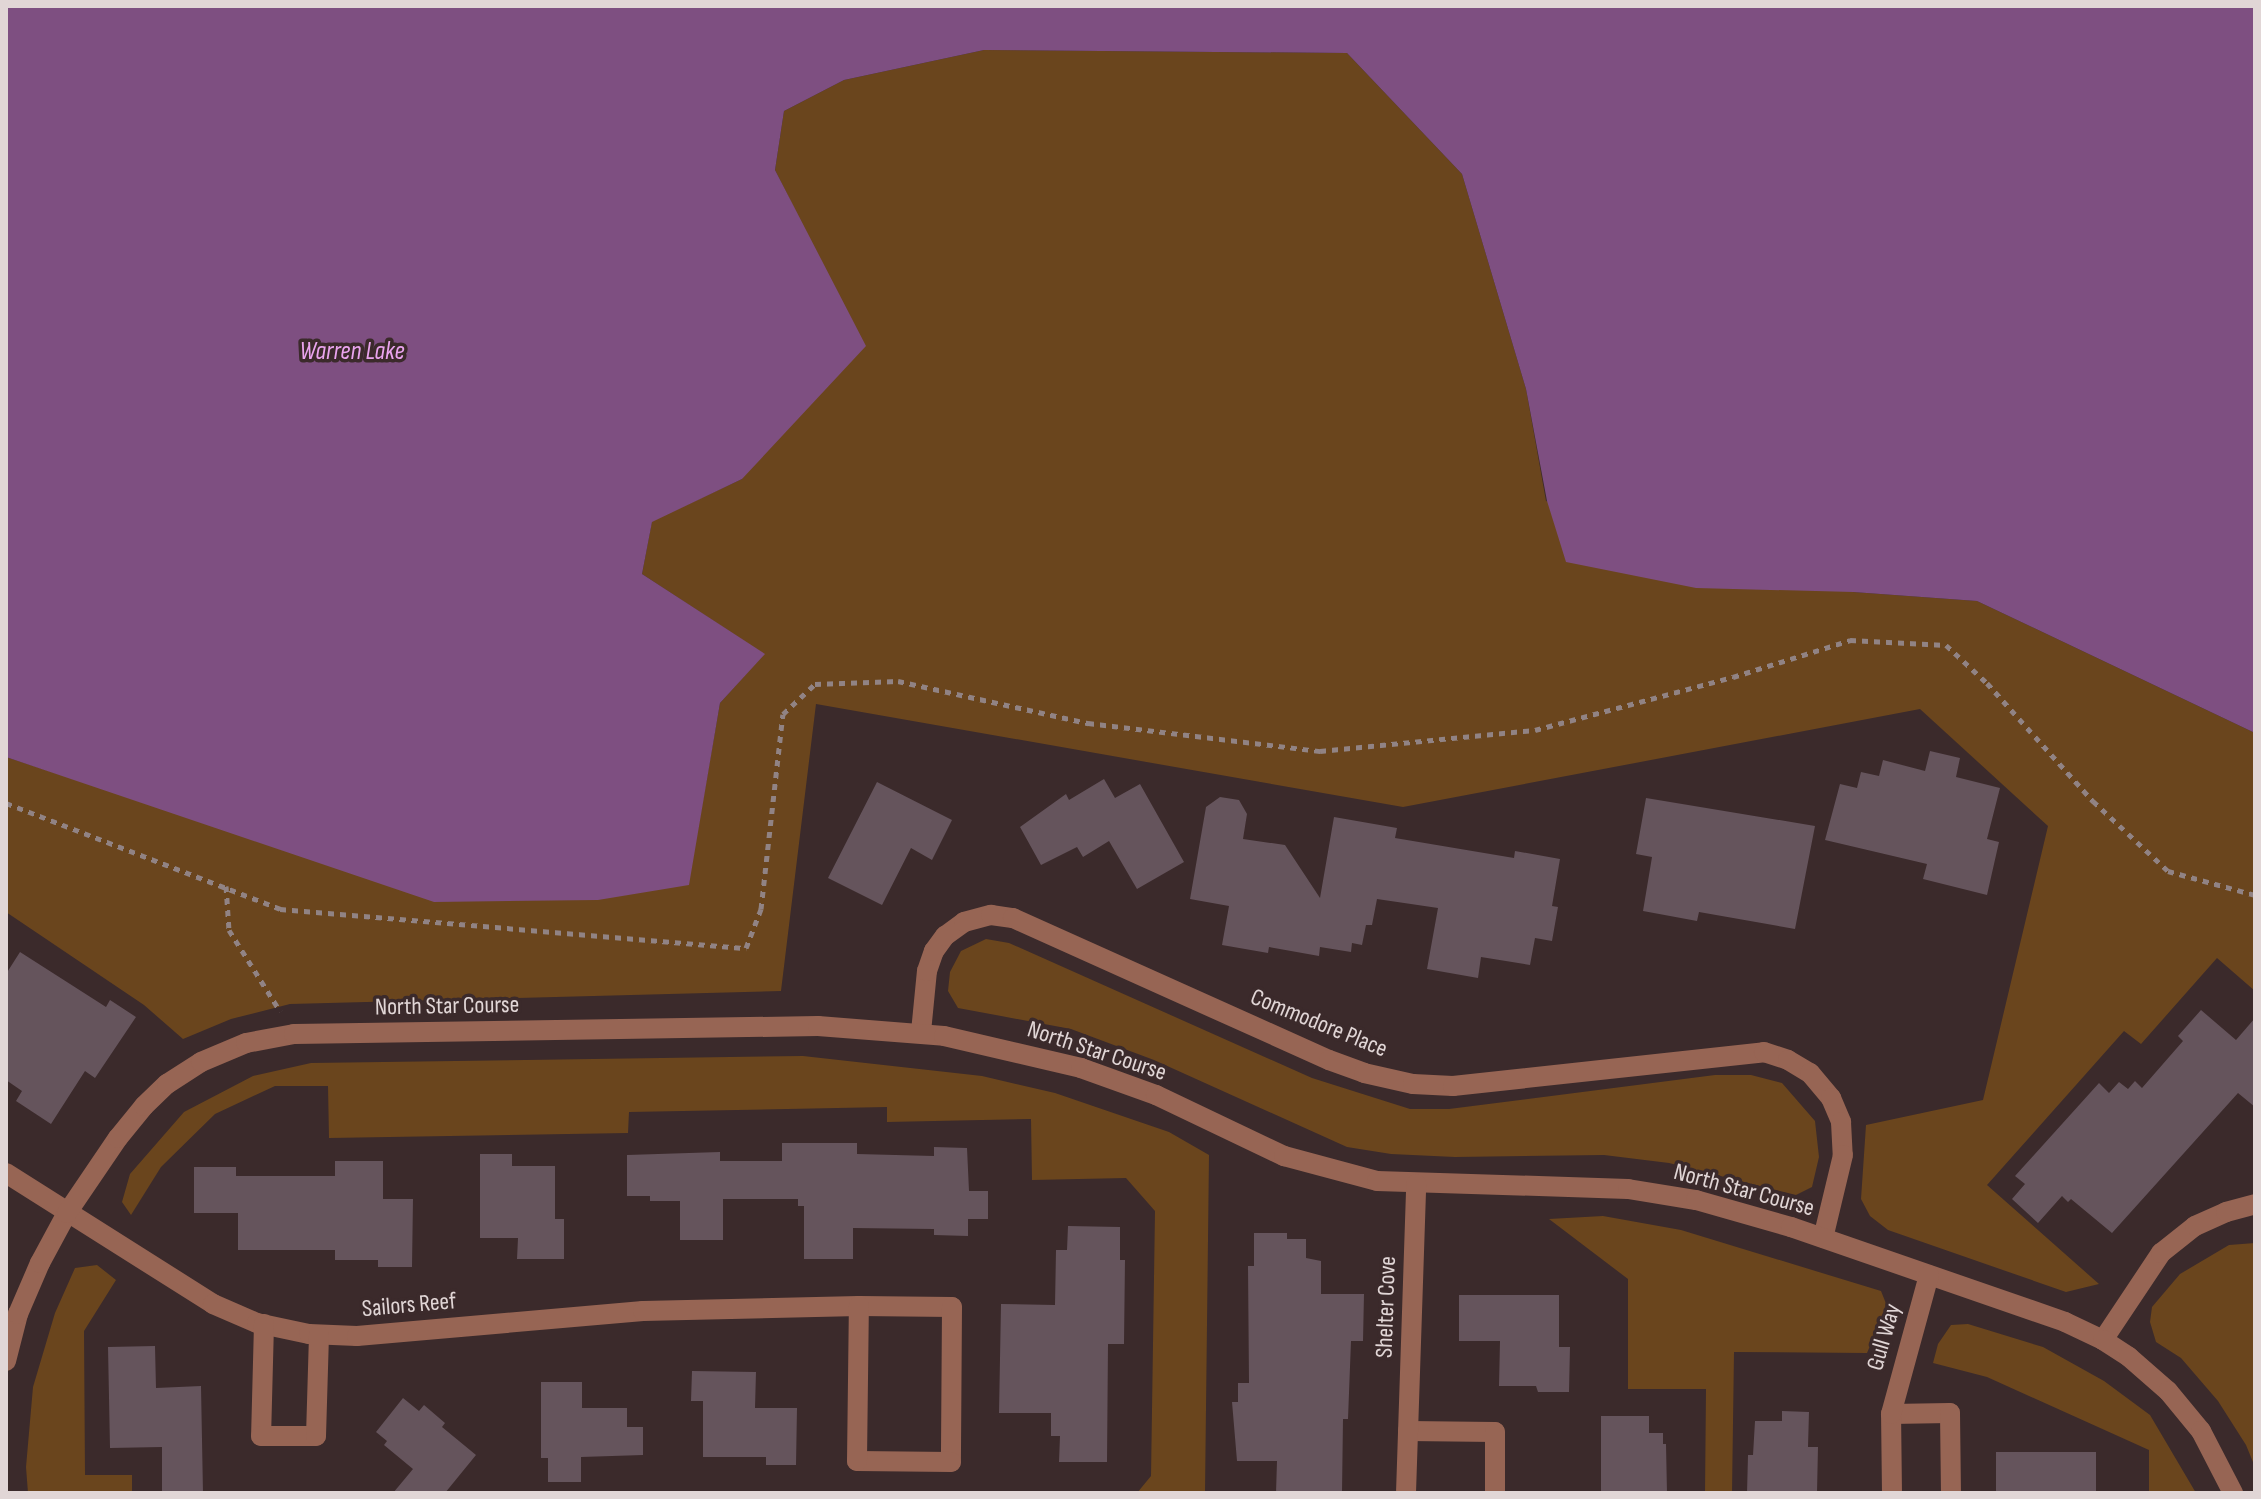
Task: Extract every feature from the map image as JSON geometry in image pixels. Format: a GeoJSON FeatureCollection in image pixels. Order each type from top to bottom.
{"type":"FeatureCollection","features":[{"type":"Feature","properties":{"kind":"street","name":"Commodore Place"},"geometry":{"type":"LineString","coordinates":[[921,1032],[927,971],[934,951],[945,936],[964,922],[991,915],[1013,918],[1329,1060],[1364,1073],[1413,1084],[1453,1086],[1764,1052],[1788,1060],[1810,1073],[1831,1098],[1841,1122],[1843,1155],[1823,1238]]}},
{"type":"Feature","properties":{"kind":"street","name":"North Star Course"},"geometry":{"type":"LineString","coordinates":[[6,1361],[18,1314],[40,1263],[67,1213],[118,1138],[167,1084],[201,1062],[246,1043],[294,1034],[818,1026],[921,1032],[1081,1068],[1156,1095],[1317,1168],[1377,1181],[1416,1184],[1581,1184],[1696,1200],[1823,1238],[2065,1322],[2103,1340],[2168,1391],[2201,1431],[2233,1493]]}},
{"type":"Feature","properties":{"kind":"street","name":"Sailors Reef"},"geometry":{"type":"LineString","coordinates":[[6,1173],[213,1304],[264,1324],[319,1335],[357,1336],[643,1311],[859,1306],[952,1307],[951,1462],[857,1461],[859,1306]]}},
{"type":"Feature","properties":{"kind":"street","name":"Shelter Cove"},"geometry":{"type":"LineString","coordinates":[[1406,1493],[1416,1184]]}},
{"type":"Feature","properties":{"kind":"street"},"geometry":{"type":"LineString","coordinates":[[2103,1340],[2161,1253],[2195,1226],[2226,1212],[2255,1204]]}},
{"type":"Feature","properties":{"kind":"street","name":"Gull Way"},"geometry":{"type":"LineString","coordinates":[[1892,1493],[1891,1414],[1929,1275]]}},
{"type":"Feature","properties":{"kind":"street"},"geometry":{"type":"LineString","coordinates":[[264,1324],[261,1436],[316,1436],[319,1335]]}},
{"type":"Feature","properties":{"kind":"street"},"geometry":{"type":"LineString","coordinates":[[1891,1414],[1950,1413],[1951,1493]]}},
{"type":"Feature","properties":{"kind":"street"},"geometry":{"type":"LineString","coordinates":[[1408,1431],[1495,1432],[1495,1493]]}},
{"type":"Feature","properties":{"kind":"path"},"geometry":{"type":"LineString","coordinates":[[6,803],[280,909],[746,948],[761,909],[783,714],[815,684],[898,681],[1088,723],[1320,751],[1535,730],[1733,677],[1850,640],[1946,645],[1987,683],[2093,801],[2168,871],[2255,895]]}},
{"type":"Feature","properties":{"kind":"path"},"geometry":{"type":"LineString","coordinates":[[226,886],[229,930],[294,1034]]}},
{"type":"Feature","properties":{"kind":"shaded area"},"geometry":{"type":"Polygon","coordinates":[[[984,50],[1347,53],[1462,174],[1526,389],[1546,501],[1853,592],[1977,601],[2255,733],[2255,991],[2217,958],[2141,1044],[2124,1031],[1987,1185],[2099,1284],[2066,1292],[1888,1230],[1870,1216],[1861,1199],[1866,1125],[1983,1100],[2048,826],[1920,709],[1403,807],[816,704],[781,991],[290,1004],[231,1019],[183,1039],[144,1005],[6,912],[6,757],[202,821],[688,885],[720,703],[764,654],[642,574],[652,521],[742,479],[811,242],[775,170],[784,111],[844,80],[984,50]]]}},
{"type":"Feature","properties":{"kind":"shaded area"},"geometry":{"type":"Polygon","coordinates":[[[986,939],[1009,943],[1312,1078],[1410,1109],[1449,1109],[1715,1075],[1751,1075],[1782,1083],[1815,1121],[1819,1157],[1812,1187],[1796,1195],[1669,1163],[1604,1155],[1455,1157],[1391,1154],[1347,1147],[1154,1060],[1071,1029],[958,1008],[948,991],[950,972],[961,951],[986,939]]]}},
{"type":"Feature","properties":{"kind":"shaded area"},"geometry":{"type":"Polygon","coordinates":[[[803,1056],[982,1076],[1055,1093],[1169,1132],[1209,1155],[1205,1493],[1137,1493],[1151,1476],[1155,1211],[1126,1178],[1032,1180],[1031,1119],[887,1122],[887,1107],[629,1112],[628,1133],[329,1138],[328,1086],[275,1086],[215,1114],[161,1167],[131,1215],[122,1202],[130,1174],[184,1112],[253,1076],[311,1063],[803,1056]]]}},
{"type":"Feature","properties":{"kind":"shaded area"},"geometry":{"type":"Polygon","coordinates":[[[1603,1216],[1681,1230],[1881,1291],[1887,1306],[1867,1353],[1734,1352],[1732,1493],[1705,1493],[1706,1389],[1628,1389],[1628,1279],[1549,1219],[1603,1216]]]}},
{"type":"Feature","properties":{"kind":"shaded area"},"geometry":{"type":"Polygon","coordinates":[[[2255,1243],[2255,1467],[2246,1445],[2218,1401],[2181,1358],[2156,1342],[2150,1322],[2152,1307],[2180,1274],[2229,1245],[2255,1243]]]}},
{"type":"Feature","properties":{"kind":"shaded area"},"geometry":{"type":"Polygon","coordinates":[[[97,1265],[116,1280],[84,1331],[85,1475],[132,1475],[132,1493],[28,1493],[26,1467],[33,1387],[55,1313],[75,1268],[97,1265]]]}},
{"type":"Feature","properties":{"kind":"shaded area"},"geometry":{"type":"Polygon","coordinates":[[[1968,1324],[2043,1347],[2104,1381],[2150,1415],[2196,1493],[2149,1493],[2149,1450],[1987,1377],[1933,1363],[1938,1344],[1951,1325],[1968,1324]]]}},
{"type":"Feature","properties":{"kind":"water","name":"Warren Lake"},"geometry":{"type":"Polygon","coordinates":[[[6,6],[2255,6],[2255,733],[1977,601],[1853,592],[1696,588],[1566,562],[1547,501],[1526,389],[1462,174],[1347,53],[984,50],[844,80],[784,111],[775,170],[866,346],[742,479],[652,522],[642,574],[765,654],[720,703],[689,885],[598,900],[434,902],[6,757],[6,6]]]}},
{"type":"Feature","properties":{"kind":"building"},"geometry":{"type":"Polygon","coordinates":[[[1930,751],[1960,758],[1956,777],[2000,788],[1987,839],[1999,842],[1987,895],[1923,879],[1927,864],[1825,840],[1840,784],[1857,788],[1861,772],[1879,776],[1883,760],[1925,771],[1930,751]]]}},
{"type":"Feature","properties":{"kind":"building"},"geometry":{"type":"Polygon","coordinates":[[[1104,779],[1115,798],[1140,784],[1184,862],[1137,889],[1109,841],[1083,857],[1077,847],[1041,865],[1020,827],[1066,794],[1069,800],[1104,779]]]}},
{"type":"Feature","properties":{"kind":"building"},"geometry":{"type":"Polygon","coordinates":[[[877,782],[952,820],[932,860],[911,848],[882,905],[828,878],[877,782]]]}},
{"type":"Feature","properties":{"kind":"building"},"geometry":{"type":"Polygon","coordinates":[[[1220,797],[1239,800],[1247,814],[1243,839],[1285,845],[1320,898],[1334,817],[1397,828],[1395,838],[1514,858],[1515,851],[1560,859],[1552,906],[1558,907],[1552,941],[1535,938],[1530,965],[1481,957],[1478,978],[1427,969],[1438,908],[1377,899],[1372,925],[1366,925],[1362,945],[1352,943],[1351,952],[1320,947],[1319,956],[1269,947],[1268,953],[1222,945],[1229,906],[1190,899],[1206,807],[1220,797]]]}},
{"type":"Feature","properties":{"kind":"building"},"geometry":{"type":"Polygon","coordinates":[[[1646,798],[1815,826],[1795,929],[1699,912],[1697,921],[1643,911],[1652,857],[1636,854],[1646,798]]]}},
{"type":"Feature","properties":{"kind":"building"},"geometry":{"type":"Polygon","coordinates":[[[20,952],[106,1007],[110,1000],[136,1017],[95,1078],[85,1071],[51,1124],[16,1101],[22,1091],[6,1080],[6,974],[20,952]]]}},
{"type":"Feature","properties":{"kind":"building"},"geometry":{"type":"Polygon","coordinates":[[[2201,1010],[2236,1040],[2255,1018],[2255,1107],[2238,1093],[2112,1233],[2071,1199],[2068,1202],[2062,1196],[2038,1223],[2012,1199],[2025,1184],[2015,1176],[2099,1083],[2109,1093],[2119,1082],[2128,1089],[2135,1081],[2142,1088],[2183,1041],[2178,1036],[2201,1010]]]}},
{"type":"Feature","properties":{"kind":"building"},"geometry":{"type":"Polygon","coordinates":[[[782,1143],[857,1143],[857,1154],[934,1156],[934,1147],[967,1148],[969,1191],[988,1191],[988,1219],[968,1219],[968,1236],[934,1235],[934,1229],[853,1228],[853,1259],[804,1259],[804,1206],[798,1206],[798,1199],[723,1199],[723,1240],[680,1240],[680,1201],[650,1201],[650,1196],[627,1196],[627,1155],[720,1152],[720,1161],[782,1161],[782,1143]]]}},
{"type":"Feature","properties":{"kind":"building"},"geometry":{"type":"Polygon","coordinates":[[[480,1154],[512,1154],[512,1166],[555,1166],[555,1219],[564,1219],[564,1259],[517,1259],[518,1238],[480,1238],[480,1154]]]}},
{"type":"Feature","properties":{"kind":"building"},"geometry":{"type":"Polygon","coordinates":[[[335,1161],[383,1161],[383,1199],[413,1199],[412,1267],[378,1267],[378,1260],[335,1260],[335,1250],[238,1250],[238,1213],[194,1213],[194,1167],[236,1167],[236,1176],[335,1176],[335,1161]]]}},
{"type":"Feature","properties":{"kind":"building"},"geometry":{"type":"Polygon","coordinates":[[[1068,1226],[1120,1227],[1120,1260],[1125,1260],[1124,1344],[1108,1344],[1107,1462],[1059,1462],[1060,1436],[1051,1436],[1051,1413],[999,1413],[1001,1304],[1055,1305],[1056,1250],[1067,1250],[1068,1226]]]}},
{"type":"Feature","properties":{"kind":"building"},"geometry":{"type":"Polygon","coordinates":[[[1254,1233],[1287,1233],[1287,1239],[1306,1239],[1306,1258],[1321,1261],[1321,1294],[1364,1294],[1363,1341],[1351,1341],[1348,1419],[1343,1419],[1342,1493],[1276,1493],[1277,1461],[1237,1461],[1232,1402],[1238,1402],[1238,1383],[1249,1383],[1248,1266],[1254,1266],[1254,1233]]]}},
{"type":"Feature","properties":{"kind":"building"},"geometry":{"type":"Polygon","coordinates":[[[1459,1295],[1559,1295],[1559,1347],[1570,1347],[1569,1392],[1538,1392],[1536,1386],[1499,1386],[1500,1341],[1459,1341],[1459,1295]]]}},
{"type":"Feature","properties":{"kind":"building"},"geometry":{"type":"Polygon","coordinates":[[[155,1346],[156,1388],[201,1386],[203,1493],[162,1493],[162,1447],[110,1448],[108,1347],[155,1346]]]}},
{"type":"Feature","properties":{"kind":"building"},"geometry":{"type":"Polygon","coordinates":[[[692,1371],[756,1372],[755,1408],[797,1408],[796,1465],[766,1465],[766,1457],[703,1457],[703,1401],[691,1401],[692,1371]]]}},
{"type":"Feature","properties":{"kind":"building"},"geometry":{"type":"Polygon","coordinates":[[[541,1382],[582,1382],[582,1408],[627,1408],[627,1427],[643,1427],[643,1455],[581,1457],[581,1482],[548,1482],[548,1458],[541,1458],[541,1382]]]}},
{"type":"Feature","properties":{"kind":"building"},"geometry":{"type":"Polygon","coordinates":[[[403,1398],[419,1411],[424,1405],[445,1423],[442,1427],[476,1455],[445,1493],[393,1493],[413,1469],[384,1445],[387,1441],[376,1432],[403,1398]]]}},
{"type":"Feature","properties":{"kind":"building"},"geometry":{"type":"Polygon","coordinates":[[[1782,1411],[1809,1412],[1808,1447],[1818,1447],[1817,1493],[1747,1493],[1748,1455],[1753,1455],[1755,1421],[1782,1421],[1782,1411]]]}},
{"type":"Feature","properties":{"kind":"building"},"geometry":{"type":"Polygon","coordinates":[[[1601,1416],[1649,1416],[1649,1433],[1663,1433],[1663,1444],[1666,1444],[1667,1493],[1601,1493],[1601,1416]]]}},
{"type":"Feature","properties":{"kind":"building"},"geometry":{"type":"Polygon","coordinates":[[[1996,1452],[2096,1452],[2096,1493],[1996,1493],[1996,1452]]]}}]}
